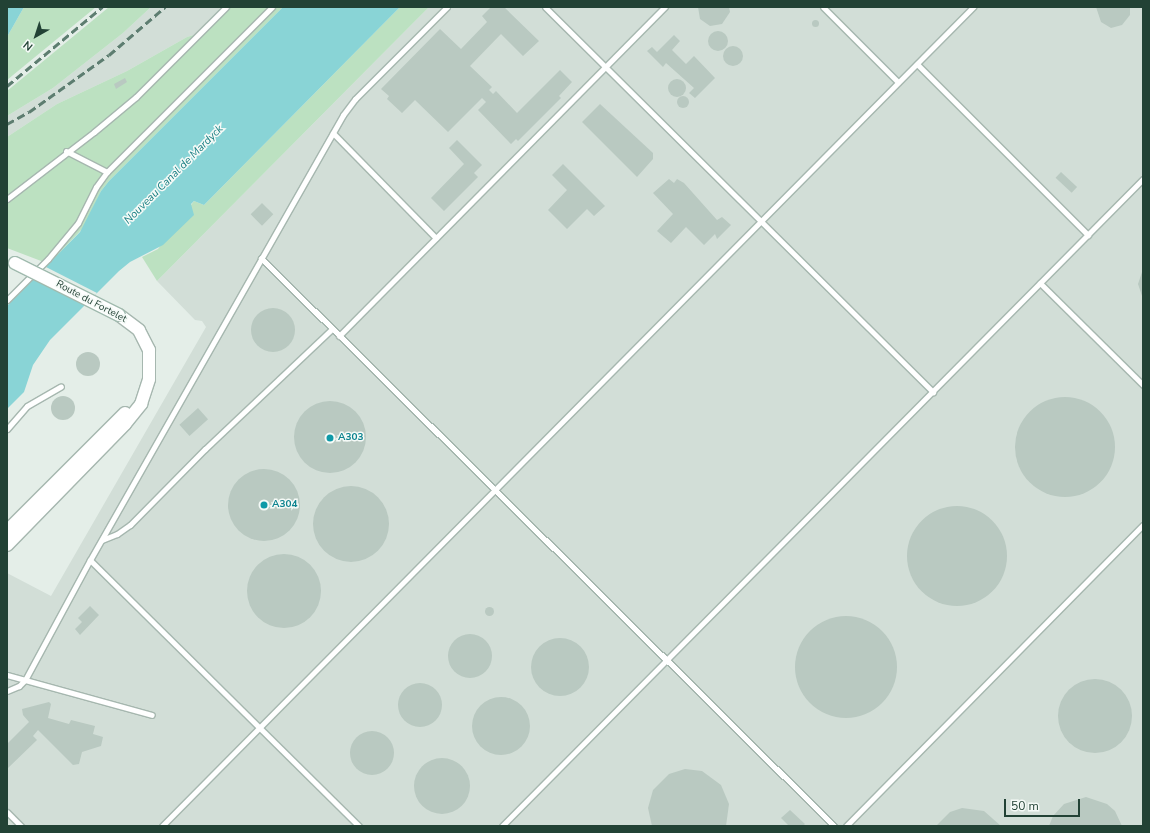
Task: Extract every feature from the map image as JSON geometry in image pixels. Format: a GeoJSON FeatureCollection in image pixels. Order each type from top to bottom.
{"type":"FeatureCollection","features":[{"type":"Feature","properties":{"kind":"main road","name":"Route du Fortelet"},"geometry":{"type":"LineString","coordinates":[[7,545],[130,419],[141,404],[146,391],[151,365],[146,342],[134,325],[119,315],[11,261]]}},
{"type":"Feature","properties":{"kind":"main road"},"geometry":{"type":"LineString","coordinates":[[7,531],[146,391]]}},
{"type":"Feature","properties":{"kind":"lane"},"geometry":{"type":"LineString","coordinates":[[7,199],[66,151],[94,132],[148,86],[226,7]]}},
{"type":"Feature","properties":{"kind":"lane"},"geometry":{"type":"LineString","coordinates":[[7,300],[48,260],[78,223],[96,187],[107,172],[272,7]]}},
{"type":"Feature","properties":{"kind":"lane"},"geometry":{"type":"LineString","coordinates":[[7,691],[20,686],[25,680],[90,560],[333,133],[355,99],[447,7]]}},
{"type":"Feature","properties":{"kind":"lane"},"geometry":{"type":"LineString","coordinates":[[545,7],[933,392]]}},
{"type":"Feature","properties":{"kind":"lane"},"geometry":{"type":"LineString","coordinates":[[339,336],[665,7]]}},
{"type":"Feature","properties":{"kind":"lane"},"geometry":{"type":"LineString","coordinates":[[823,7],[898,82]]}},
{"type":"Feature","properties":{"kind":"lane"},"geometry":{"type":"LineString","coordinates":[[162,826],[973,7]]}},
{"type":"Feature","properties":{"kind":"lane"},"geometry":{"type":"LineString","coordinates":[[916,64],[1088,235]]}},
{"type":"Feature","properties":{"kind":"lane"},"geometry":{"type":"LineString","coordinates":[[333,133],[436,238]]}},
{"type":"Feature","properties":{"kind":"lane"},"geometry":{"type":"LineString","coordinates":[[66,151],[107,172]]}},
{"type":"Feature","properties":{"kind":"lane"},"geometry":{"type":"LineString","coordinates":[[502,826],[1143,179]]}},
{"type":"Feature","properties":{"kind":"lane"},"geometry":{"type":"LineString","coordinates":[[261,258],[834,826]]}},
{"type":"Feature","properties":{"kind":"lane"},"geometry":{"type":"LineString","coordinates":[[1040,283],[1143,385]]}},
{"type":"Feature","properties":{"kind":"lane"},"geometry":{"type":"LineString","coordinates":[[102,540],[117,534],[130,525],[204,449],[332,329]]}},
{"type":"Feature","properties":{"kind":"lane"},"geometry":{"type":"LineString","coordinates":[[7,429],[26,406],[61,386]]}},
{"type":"Feature","properties":{"kind":"lane"},"geometry":{"type":"LineString","coordinates":[[846,826],[1143,525]]}},
{"type":"Feature","properties":{"kind":"lane"},"geometry":{"type":"LineString","coordinates":[[90,560],[359,826]]}},
{"type":"Feature","properties":{"kind":"lane"},"geometry":{"type":"LineString","coordinates":[[7,675],[152,715]]}},
{"type":"Feature","properties":{"kind":"lane"},"geometry":{"type":"LineString","coordinates":[[7,812],[21,826]]}},
{"type":"Feature","properties":{"kind":"shaded area"},"geometry":{"type":"Polygon","coordinates":[[[151,7],[229,7],[204,32],[187,37],[127,71],[57,104],[7,137],[7,116],[53,88],[123,33],[151,7]]]}},
{"type":"Feature","properties":{"kind":"shaded area"},"geometry":{"type":"Polygon","coordinates":[[[429,7],[1143,7],[1143,826],[7,826],[7,573],[51,596],[206,327],[202,321],[195,320],[157,281],[429,7]]]}},
{"type":"Feature","properties":{"kind":"green space"},"geometry":{"type":"Polygon","coordinates":[[[24,7],[96,7],[7,80],[7,37],[24,7]]]}},
{"type":"Feature","properties":{"kind":"green space"},"geometry":{"type":"Polygon","coordinates":[[[109,7],[151,7],[123,33],[53,88],[7,116],[7,91],[109,7]]]}},
{"type":"Feature","properties":{"kind":"green space"},"geometry":{"type":"Polygon","coordinates":[[[229,7],[283,7],[109,181],[101,191],[84,227],[49,264],[7,248],[7,137],[57,104],[127,71],[187,37],[204,32],[229,7]]]}},
{"type":"Feature","properties":{"kind":"green space"},"geometry":{"type":"Polygon","coordinates":[[[400,7],[429,7],[157,281],[142,257],[158,249],[194,201],[204,205],[400,7]]]}},
{"type":"Feature","properties":{"kind":"water"},"geometry":{"type":"Polygon","coordinates":[[[7,7],[24,7],[7,37],[7,7]]]}},
{"type":"Feature","properties":{"kind":"water","name":"Nouveau Canal de Mardyck"},"geometry":{"type":"Polygon","coordinates":[[[283,7],[400,7],[204,205],[194,201],[191,204],[194,215],[163,245],[130,262],[119,271],[50,340],[33,365],[24,392],[7,409],[7,306],[80,232],[101,191],[109,181],[283,7]]]}},
{"type":"Feature","properties":{"kind":"pier"},"geometry":{"type":"Polygon","coordinates":[[[44,266],[97,293],[85,305],[33,278],[44,266]]]}},
{"type":"Feature","properties":{"kind":"building"},"geometry":{"type":"Polygon","coordinates":[[[491,7],[504,7],[539,41],[523,56],[501,34],[470,66],[492,87],[489,90],[493,94],[496,91],[517,113],[560,70],[572,82],[559,96],[561,98],[518,141],[516,139],[511,144],[478,110],[486,102],[482,98],[448,132],[415,100],[402,113],[387,99],[389,96],[381,89],[440,29],[461,49],[487,22],[482,16],[491,7]]]}},
{"type":"Feature","properties":{"kind":"building"},"geometry":{"type":"Polygon","coordinates":[[[698,7],[729,7],[730,12],[722,24],[710,26],[700,19],[698,7]]]}},
{"type":"Feature","properties":{"kind":"building"},"geometry":{"type":"Polygon","coordinates":[[[1096,7],[1130,7],[1130,15],[1122,25],[1111,28],[1101,22],[1096,7]]]}},
{"type":"Feature","properties":{"kind":"building"},"geometry":{"type":"Polygon","coordinates":[[[815,20],[818,23],[815,26],[812,23],[815,20]]]}},
{"type":"Feature","properties":{"kind":"building"},"geometry":{"type":"Polygon","coordinates":[[[718,31],[725,34],[728,41],[725,48],[718,51],[711,48],[708,41],[711,34],[718,31]]]}},
{"type":"Feature","properties":{"kind":"building"},"geometry":{"type":"Polygon","coordinates":[[[674,35],[680,41],[672,50],[686,64],[694,56],[715,78],[695,98],[689,93],[694,88],[666,63],[663,67],[647,51],[652,47],[657,52],[674,35]]]}},
{"type":"Feature","properties":{"kind":"building"},"geometry":{"type":"Polygon","coordinates":[[[733,46],[740,49],[743,56],[740,63],[733,66],[726,63],[723,56],[726,49],[733,46]]]}},
{"type":"Feature","properties":{"kind":"building"},"geometry":{"type":"Polygon","coordinates":[[[125,78],[127,82],[116,89],[114,84],[125,78]]]}},
{"type":"Feature","properties":{"kind":"building"},"geometry":{"type":"Polygon","coordinates":[[[677,79],[683,82],[686,88],[683,94],[677,97],[671,94],[668,88],[671,82],[677,79]]]}},
{"type":"Feature","properties":{"kind":"building"},"geometry":{"type":"Polygon","coordinates":[[[681,96],[685,96],[689,102],[685,108],[681,108],[677,104],[677,100],[681,96]]]}},
{"type":"Feature","properties":{"kind":"building"},"geometry":{"type":"Polygon","coordinates":[[[600,104],[653,153],[653,159],[637,177],[582,122],[600,104]]]}},
{"type":"Feature","properties":{"kind":"building"},"geometry":{"type":"Polygon","coordinates":[[[457,140],[482,165],[474,173],[478,177],[444,211],[431,198],[464,164],[449,148],[457,140]]]}},
{"type":"Feature","properties":{"kind":"building"},"geometry":{"type":"Polygon","coordinates":[[[563,164],[605,206],[594,216],[587,209],[567,229],[548,210],[567,190],[552,175],[563,164]]]}},
{"type":"Feature","properties":{"kind":"building"},"geometry":{"type":"Polygon","coordinates":[[[1061,172],[1077,187],[1072,193],[1056,178],[1061,172]]]}},
{"type":"Feature","properties":{"kind":"building"},"geometry":{"type":"Polygon","coordinates":[[[669,179],[674,183],[677,179],[684,183],[717,220],[722,217],[731,225],[717,239],[715,234],[704,245],[686,227],[671,243],[657,231],[673,214],[653,193],[669,179]]]}},
{"type":"Feature","properties":{"kind":"building"},"geometry":{"type":"Polygon","coordinates":[[[262,203],[273,214],[262,226],[251,214],[262,203]]]}},
{"type":"Feature","properties":{"kind":"building"},"geometry":{"type":"Polygon","coordinates":[[[1143,269],[1143,299],[1138,284],[1143,269]]]}},
{"type":"Feature","properties":{"kind":"building"},"geometry":{"type":"Polygon","coordinates":[[[273,308],[285,312],[291,318],[295,330],[291,342],[285,348],[273,352],[261,348],[255,342],[251,330],[255,318],[261,312],[273,308]]]}},
{"type":"Feature","properties":{"kind":"building"},"geometry":{"type":"Polygon","coordinates":[[[88,352],[93,353],[99,359],[99,369],[93,375],[88,376],[83,375],[77,369],[76,364],[77,359],[83,353],[88,352]]]}},
{"type":"Feature","properties":{"kind":"building"},"geometry":{"type":"Polygon","coordinates":[[[63,396],[68,397],[74,403],[74,413],[68,419],[63,420],[58,419],[52,413],[51,408],[52,403],[58,397],[63,396]]]}},
{"type":"Feature","properties":{"kind":"building"},"geometry":{"type":"Polygon","coordinates":[[[1065,397],[1075,398],[1093,405],[1107,419],[1114,437],[1114,457],[1107,475],[1093,489],[1075,496],[1065,497],[1055,496],[1037,489],[1023,475],[1016,457],[1015,447],[1016,437],[1023,419],[1037,405],[1055,398],[1065,397]]]}},
{"type":"Feature","properties":{"kind":"building","name":"A303"},"geometry":{"type":"Polygon","coordinates":[[[323,401],[337,401],[356,411],[366,430],[366,444],[356,463],[337,473],[323,473],[304,463],[294,444],[294,430],[304,411],[323,401]]]}},
{"type":"Feature","properties":{"kind":"building"},"geometry":{"type":"Polygon","coordinates":[[[198,408],[208,419],[189,436],[179,425],[198,408]]]}},
{"type":"Feature","properties":{"kind":"building","name":"A304"},"geometry":{"type":"Polygon","coordinates":[[[264,469],[284,475],[294,485],[300,505],[294,525],[284,535],[264,541],[244,535],[234,525],[228,505],[234,485],[244,475],[264,469]]]}},
{"type":"Feature","properties":{"kind":"building"},"geometry":{"type":"Polygon","coordinates":[[[351,486],[365,489],[378,497],[386,510],[389,524],[386,538],[378,551],[365,559],[351,562],[337,559],[324,551],[316,538],[313,524],[316,510],[324,497],[337,489],[351,486]]]}},
{"type":"Feature","properties":{"kind":"building"},"geometry":{"type":"Polygon","coordinates":[[[957,506],[967,507],[985,514],[999,528],[1006,546],[1006,566],[999,584],[985,598],[967,605],[957,606],[947,605],[929,598],[915,584],[908,566],[907,556],[908,546],[915,528],[929,514],[947,507],[957,506]]]}},
{"type":"Feature","properties":{"kind":"building"},"geometry":{"type":"Polygon","coordinates":[[[284,554],[305,560],[315,570],[321,591],[315,612],[305,622],[284,628],[263,622],[253,612],[247,591],[253,570],[263,560],[284,554]]]}},
{"type":"Feature","properties":{"kind":"building"},"geometry":{"type":"Polygon","coordinates":[[[90,606],[99,615],[80,635],[75,629],[82,622],[78,618],[90,606]]]}},
{"type":"Feature","properties":{"kind":"building"},"geometry":{"type":"Polygon","coordinates":[[[489,606],[494,611],[489,616],[484,611],[489,606]]]}},
{"type":"Feature","properties":{"kind":"building"},"geometry":{"type":"Polygon","coordinates":[[[846,616],[865,620],[882,631],[893,648],[897,667],[893,686],[882,703],[865,714],[846,718],[827,714],[810,703],[799,686],[795,667],[799,648],[810,631],[827,620],[846,616]]]}},
{"type":"Feature","properties":{"kind":"building"},"geometry":{"type":"Polygon","coordinates":[[[466,634],[474,634],[486,640],[492,652],[492,660],[486,672],[474,678],[466,678],[454,672],[448,660],[448,652],[454,640],[466,634]]]}},
{"type":"Feature","properties":{"kind":"building"},"geometry":{"type":"Polygon","coordinates":[[[560,638],[576,643],[584,651],[589,667],[584,683],[576,691],[560,696],[544,691],[536,683],[531,667],[536,651],[544,643],[560,638]]]}},
{"type":"Feature","properties":{"kind":"building"},"geometry":{"type":"Polygon","coordinates":[[[1095,679],[1109,682],[1121,690],[1129,702],[1132,716],[1129,730],[1121,742],[1109,750],[1095,753],[1081,750],[1069,742],[1061,730],[1058,716],[1061,702],[1069,690],[1081,682],[1095,679]]]}},
{"type":"Feature","properties":{"kind":"building"},"geometry":{"type":"Polygon","coordinates":[[[416,683],[424,683],[436,689],[442,701],[442,709],[436,721],[424,727],[416,727],[404,721],[398,709],[398,701],[404,689],[416,683]]]}},
{"type":"Feature","properties":{"kind":"building"},"geometry":{"type":"Polygon","coordinates":[[[501,697],[517,702],[525,710],[530,726],[525,742],[517,750],[501,755],[485,750],[477,742],[472,726],[477,710],[485,702],[501,697]]]}},
{"type":"Feature","properties":{"kind":"building"},"geometry":{"type":"Polygon","coordinates":[[[49,702],[51,704],[48,718],[69,724],[71,720],[95,726],[93,734],[103,737],[101,746],[82,752],[79,764],[73,765],[38,730],[33,736],[37,740],[7,769],[7,744],[29,722],[23,715],[22,709],[49,702]]]}},
{"type":"Feature","properties":{"kind":"building"},"geometry":{"type":"Polygon","coordinates":[[[368,731],[376,731],[388,737],[394,749],[394,757],[388,769],[376,775],[368,775],[356,769],[350,757],[350,749],[356,737],[368,731]]]}},
{"type":"Feature","properties":{"kind":"building"},"geometry":{"type":"Polygon","coordinates":[[[436,758],[448,758],[458,762],[466,770],[470,780],[470,792],[466,802],[458,810],[448,814],[436,814],[426,810],[418,802],[414,792],[414,780],[418,770],[426,762],[436,758]]]}},
{"type":"Feature","properties":{"kind":"building"},"geometry":{"type":"Polygon","coordinates":[[[685,769],[702,771],[721,785],[729,804],[726,826],[652,826],[648,808],[653,790],[669,774],[685,769]]]}},
{"type":"Feature","properties":{"kind":"building"},"geometry":{"type":"Polygon","coordinates":[[[1086,797],[1107,804],[1115,811],[1122,826],[1049,826],[1053,816],[1064,804],[1086,797]]]}},
{"type":"Feature","properties":{"kind":"building"},"geometry":{"type":"Polygon","coordinates":[[[962,808],[984,811],[1001,826],[936,826],[950,812],[962,808]]]}},
{"type":"Feature","properties":{"kind":"building"},"geometry":{"type":"Polygon","coordinates":[[[790,810],[805,824],[803,826],[789,826],[781,818],[790,810]]]}},
{"type":"Feature","properties":{"kind":"railway"},"geometry":{"type":"LineString","coordinates":[[7,86],[102,7]]}},
{"type":"Feature","properties":{"kind":"railway"},"geometry":{"type":"LineString","coordinates":[[7,124],[29,112],[109,55],[165,7]]}},
{"type":"Feature","properties":{"kind":"place","name":"A303"},"geometry":{"type":"Point","coordinates":[330,438]}},
{"type":"Feature","properties":{"kind":"place","name":"A304"},"geometry":{"type":"Point","coordinates":[264,505]}}]}
